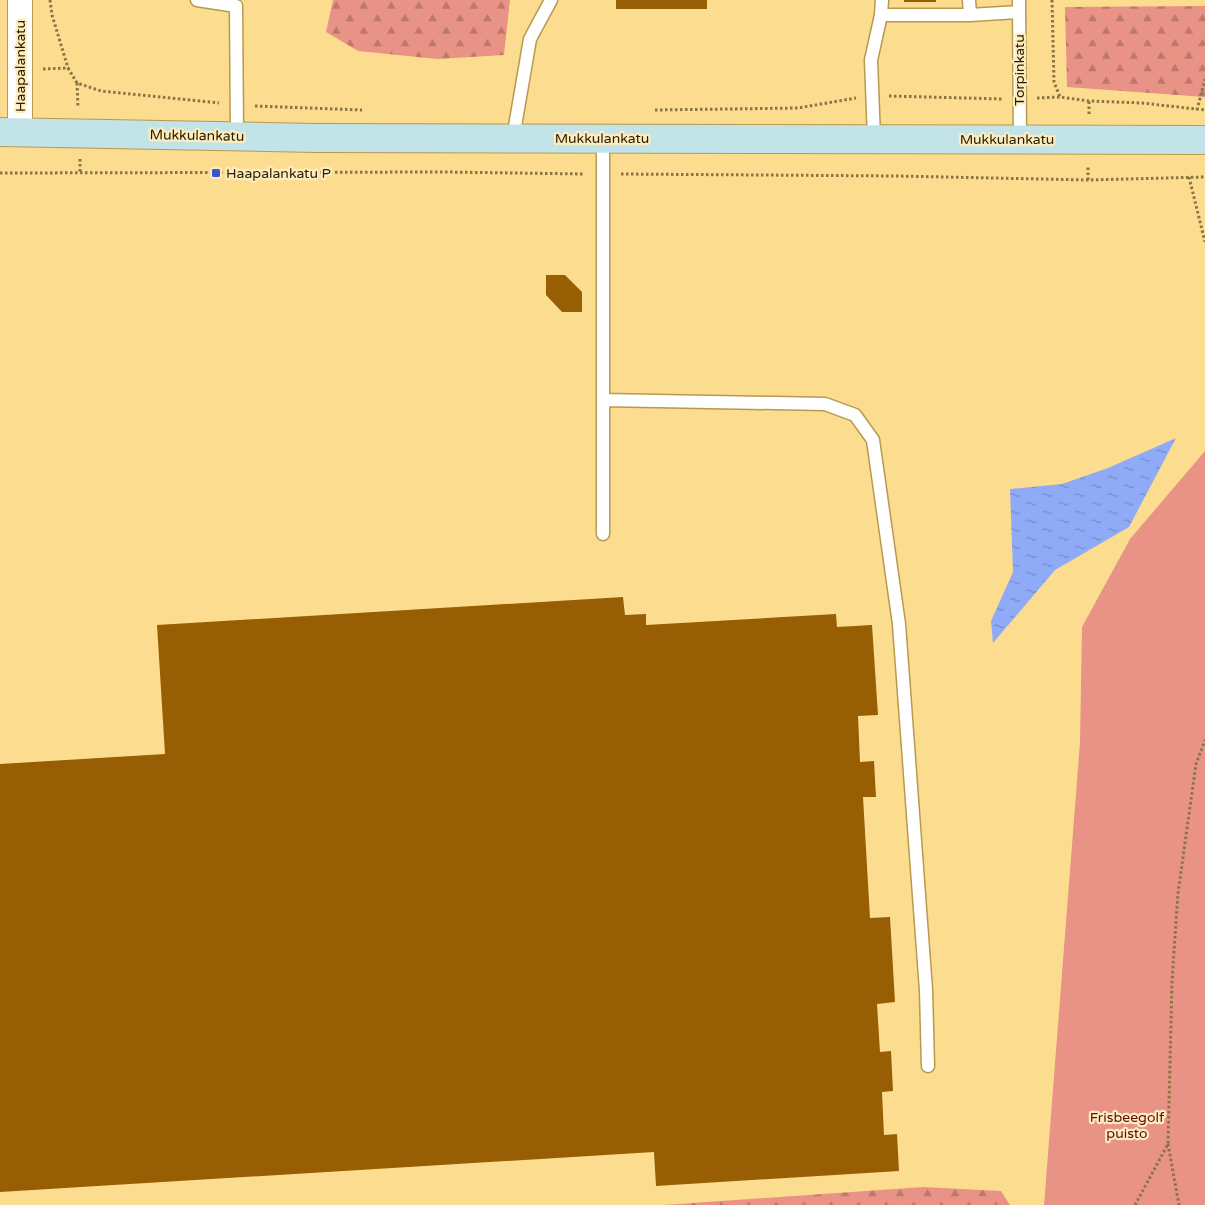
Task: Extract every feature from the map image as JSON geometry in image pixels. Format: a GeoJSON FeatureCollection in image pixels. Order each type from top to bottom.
{"type":"FeatureCollection","features":[{"type":"Feature","properties":{"kind":"street","name":"Haapalankatu"},"geometry":{"type":"LineString","coordinates":[[10,132],[19,69],[20,0]]}},
{"type":"Feature","properties":{"kind":"street","name":"Mukkulankatu"},"geometry":{"type":"LineString","coordinates":[[10,132],[513,138],[1205,140]]}},
{"type":"Feature","properties":{"kind":"lane"},"geometry":{"type":"LineString","coordinates":[[197,0],[236,6],[235,105],[237,136]]}},
{"type":"Feature","properties":{"kind":"lane"},"geometry":{"type":"LineString","coordinates":[[513,138],[530,39],[550,0]]}},
{"type":"Feature","properties":{"kind":"lane"},"geometry":{"type":"LineString","coordinates":[[874,139],[871,60],[881,15],[882,0]]}},
{"type":"Feature","properties":{"kind":"lane"},"geometry":{"type":"LineString","coordinates":[[969,0],[970,15]]}},
{"type":"Feature","properties":{"kind":"lane"},"geometry":{"type":"LineString","coordinates":[[881,15],[970,15],[1019,6]]}},
{"type":"Feature","properties":{"kind":"lane","name":"Torpinkatu"},"geometry":{"type":"LineString","coordinates":[[1019,6],[1018,99],[1020,139]]}},
{"type":"Feature","properties":{"kind":"lane"},"geometry":{"type":"LineString","coordinates":[[603,138],[603,534]]}},
{"type":"Feature","properties":{"kind":"lane"},"geometry":{"type":"LineString","coordinates":[[603,400],[825,404],[855,415],[873,440],[899,624],[926,990],[928,1066]]}},
{"type":"Feature","properties":{"kind":"path"},"geometry":{"type":"LineString","coordinates":[[50,0],[52,15],[68,68],[77,83],[101,91],[235,105],[364,110]]}},
{"type":"Feature","properties":{"kind":"path"},"geometry":{"type":"LineString","coordinates":[[1052,0],[1054,82],[1060,96]]}},
{"type":"Feature","properties":{"kind":"path"},"geometry":{"type":"LineString","coordinates":[[19,69],[68,68]]}},
{"type":"Feature","properties":{"kind":"path"},"geometry":{"type":"LineString","coordinates":[[1197,110],[1205,79]]}},
{"type":"Feature","properties":{"kind":"path"},"geometry":{"type":"LineString","coordinates":[[653,110],[798,108],[873,95],[1018,99],[1060,96],[1089,101],[1142,103],[1205,110]]}},
{"type":"Feature","properties":{"kind":"path"},"geometry":{"type":"LineString","coordinates":[[1188,177],[1205,242]]}},
{"type":"Feature","properties":{"kind":"path"},"geometry":{"type":"LineString","coordinates":[[1179,1205],[1168,1144],[1172,982],[1178,893],[1196,764],[1205,740]]}},
{"type":"Feature","properties":{"kind":"path"},"geometry":{"type":"LineString","coordinates":[[1135,1205],[1168,1144]]}},
{"type":"Feature","properties":{"kind":"green space"},"geometry":{"type":"Polygon","coordinates":[[[333,0],[510,0],[504,55],[437,59],[358,51],[326,32],[333,0]]]}},
{"type":"Feature","properties":{"kind":"green space"},"geometry":{"type":"Polygon","coordinates":[[[1205,6],[1205,97],[1067,87],[1065,7],[1205,6]]]}},
{"type":"Feature","properties":{"kind":"green space","name":"Frisbeegolf puisto"},"geometry":{"type":"Polygon","coordinates":[[[1205,451],[1205,1205],[1044,1205],[1080,742],[1082,627],[1130,539],[1205,451]]]}},
{"type":"Feature","properties":{"kind":"green space"},"geometry":{"type":"Polygon","coordinates":[[[923,1187],[1001,1191],[1010,1205],[664,1205],[923,1187]]]}},
{"type":"Feature","properties":{"kind":"water"},"geometry":{"type":"Polygon","coordinates":[[[1176,438],[1129,527],[1055,570],[993,643],[991,621],[1013,572],[1010,489],[1062,484],[1108,468],[1176,438]]]}},
{"type":"Feature","properties":{"kind":"building"},"geometry":{"type":"Polygon","coordinates":[[[616,0],[707,0],[707,9],[616,9],[616,0]]]}},
{"type":"Feature","properties":{"kind":"building"},"geometry":{"type":"Polygon","coordinates":[[[904,0],[936,0],[936,2],[904,2],[904,0]]]}},
{"type":"Feature","properties":{"kind":"building"},"geometry":{"type":"Polygon","coordinates":[[[546,275],[565,275],[582,292],[582,312],[562,312],[546,295],[546,275]]]}},
{"type":"Feature","properties":{"kind":"building"},"geometry":{"type":"Polygon","coordinates":[[[623,597],[625,615],[646,614],[646,625],[836,614],[837,627],[872,625],[878,715],[858,716],[860,762],[874,761],[876,797],[863,797],[870,918],[890,917],[895,1002],[877,1004],[880,1052],[891,1051],[893,1091],[882,1092],[884,1135],[897,1134],[899,1171],[656,1186],[654,1152],[0,1192],[0,764],[165,754],[157,625],[623,597]]]}},
{"type":"Feature","properties":{"kind":"place","name":"Haapalankatu P"},"geometry":{"type":"Point","coordinates":[216,173]}}]}
